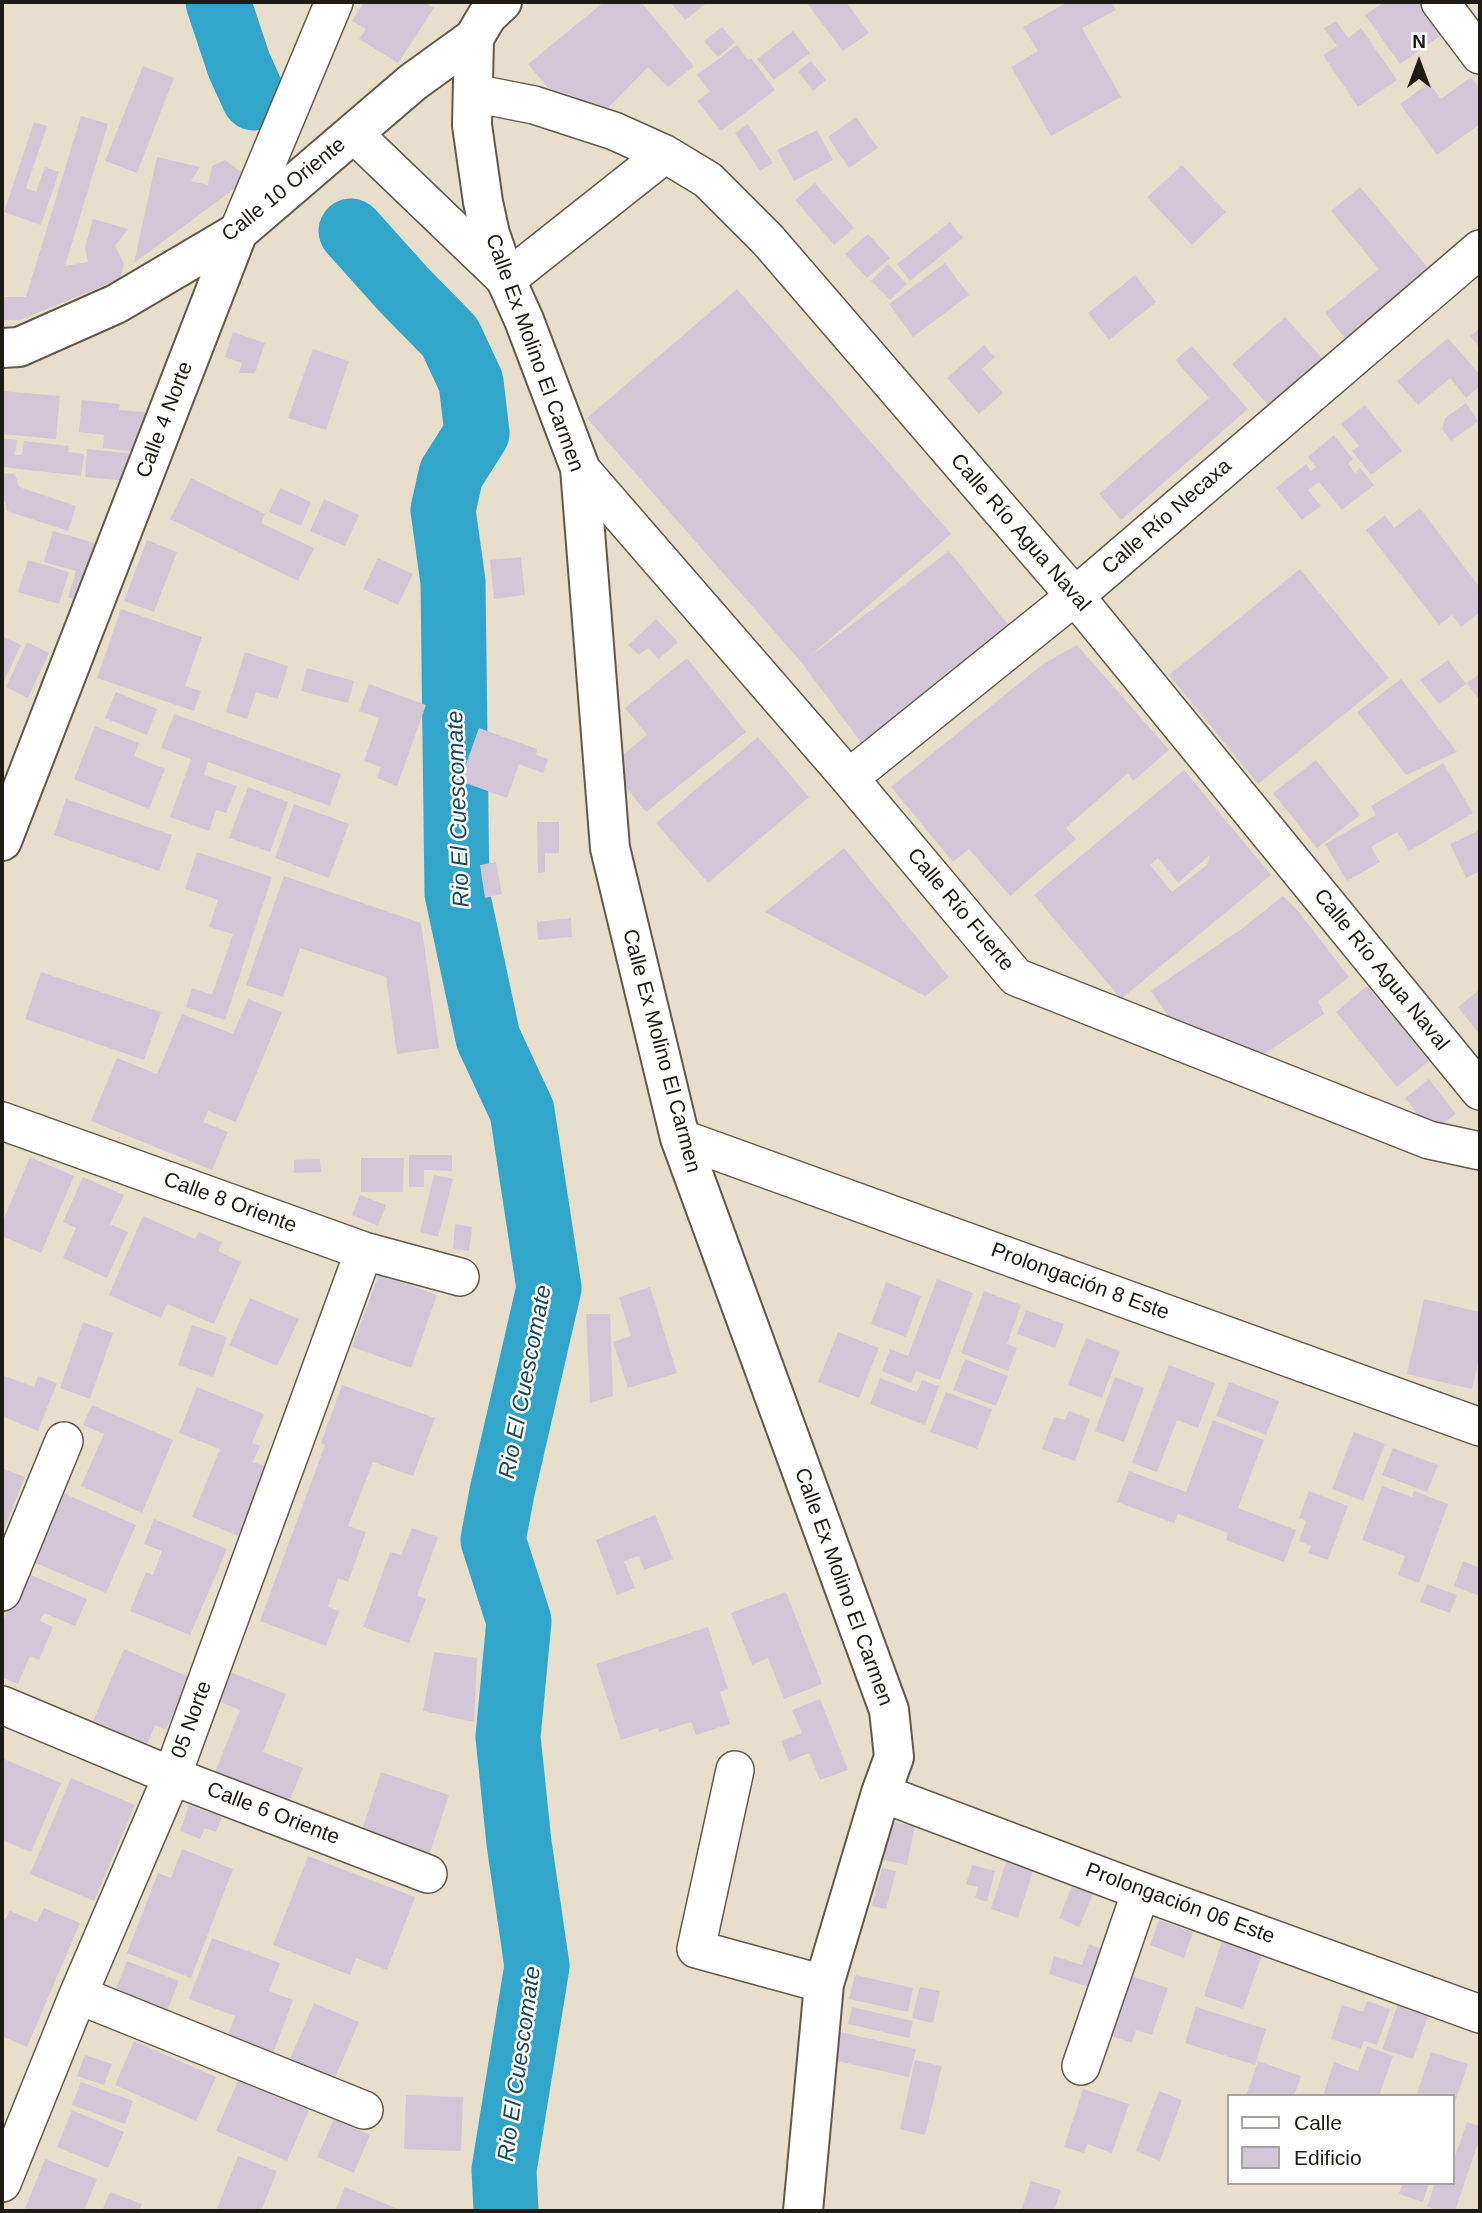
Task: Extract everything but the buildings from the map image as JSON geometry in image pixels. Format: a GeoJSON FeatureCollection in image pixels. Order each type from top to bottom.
{"type":"FeatureCollection","features":[{"type":"Feature","properties":{"kind":"main road"},"geometry":{"type":"LineString","coordinates":[[474,37],[486,16],[502,2]]}},
{"type":"Feature","properties":{"kind":"main road","name":"Calle 10 Oriente"},"geometry":{"type":"LineString","coordinates":[[2,348],[19,347],[116,304],[238,232],[413,82],[474,37]]}},
{"type":"Feature","properties":{"kind":"main road","name":"Calle Ex Molino El Carmen"},"geometry":{"type":"LineString","coordinates":[[474,37],[472,125],[482,202],[506,280],[580,468],[610,848],[680,1138],[889,1710],[894,1757],[824,1984],[803,2211]]}},
{"type":"Feature","properties":{"kind":"main road","name":"Calle 4 Norte"},"geometry":{"type":"LineString","coordinates":[[2,841],[238,232]]}},
{"type":"Feature","properties":{"kind":"street","name":"Calle 4 Norte"},"geometry":{"type":"LineString","coordinates":[[238,232],[334,2]]}},
{"type":"Feature","properties":{"kind":"street"},"geometry":{"type":"LineString","coordinates":[[1440,2],[1480,55]]}},
{"type":"Feature","properties":{"kind":"street","name":"Calle Río Agua Naval"},"geometry":{"type":"LineString","coordinates":[[473,93],[534,105],[614,131],[665,154],[708,180],[768,240],[1075,596],[1480,1091]]}},
{"type":"Feature","properties":{"kind":"street"},"geometry":{"type":"LineString","coordinates":[[354,134],[506,280],[665,154]]}},
{"type":"Feature","properties":{"kind":"street","name":"Calle Río Necaxa"},"geometry":{"type":"LineString","coordinates":[[849,778],[1075,596],[1480,249]]}},
{"type":"Feature","properties":{"kind":"street","name":"Calle Río Fuerte"},"geometry":{"type":"LineString","coordinates":[[580,468],[849,778],[1016,977],[1429,1140],[1480,1151]]}},
{"type":"Feature","properties":{"kind":"street","name":"Calle 8 Oriente"},"geometry":{"type":"LineString","coordinates":[[2,1121],[365,1251],[460,1277]]}},
{"type":"Feature","properties":{"kind":"street","name":"Prolongación 8 Este"},"geometry":{"type":"LineString","coordinates":[[680,1138],[1480,1427]]}},
{"type":"Feature","properties":{"kind":"street","name":"05 Norte"},"geometry":{"type":"LineString","coordinates":[[2,2183],[78,1995],[172,1776],[365,1251]]}},
{"type":"Feature","properties":{"kind":"street"},"geometry":{"type":"LineString","coordinates":[[2,1592],[64,1441]]}},
{"type":"Feature","properties":{"kind":"street","name":"Calle 6 Oriente"},"geometry":{"type":"LineString","coordinates":[[2,1705],[172,1776],[428,1874]]}},
{"type":"Feature","properties":{"kind":"street"},"geometry":{"type":"LineString","coordinates":[[735,1770],[696,1949],[824,1984]]}},
{"type":"Feature","properties":{"kind":"street","name":"Prolongación 06 Este"},"geometry":{"type":"LineString","coordinates":[[881,1793],[1480,2014]]}},
{"type":"Feature","properties":{"kind":"street"},"geometry":{"type":"LineString","coordinates":[[1081,2066],[1141,1891]]}},
{"type":"Feature","properties":{"kind":"street"},"geometry":{"type":"LineString","coordinates":[[78,1995],[365,2110]]}},
{"type":"Feature","properties":{"kind":"waterway","name":"Rio El Cuescomate"},"geometry":{"type":"LineString","coordinates":[[218,2],[239,65],[254,98]]}},
{"type":"Feature","properties":{"kind":"waterway","name":"Rio El Cuescomate"},"geometry":{"type":"LineString","coordinates":[[351,231],[450,337],[471,382],[477,433],[451,474],[443,510],[453,582],[457,893],[488,1038],[522,1111],[549,1288],[493,1540],[519,1621],[508,1737],[519,1843],[537,1966],[504,2170],[506,2211]]}}]}
